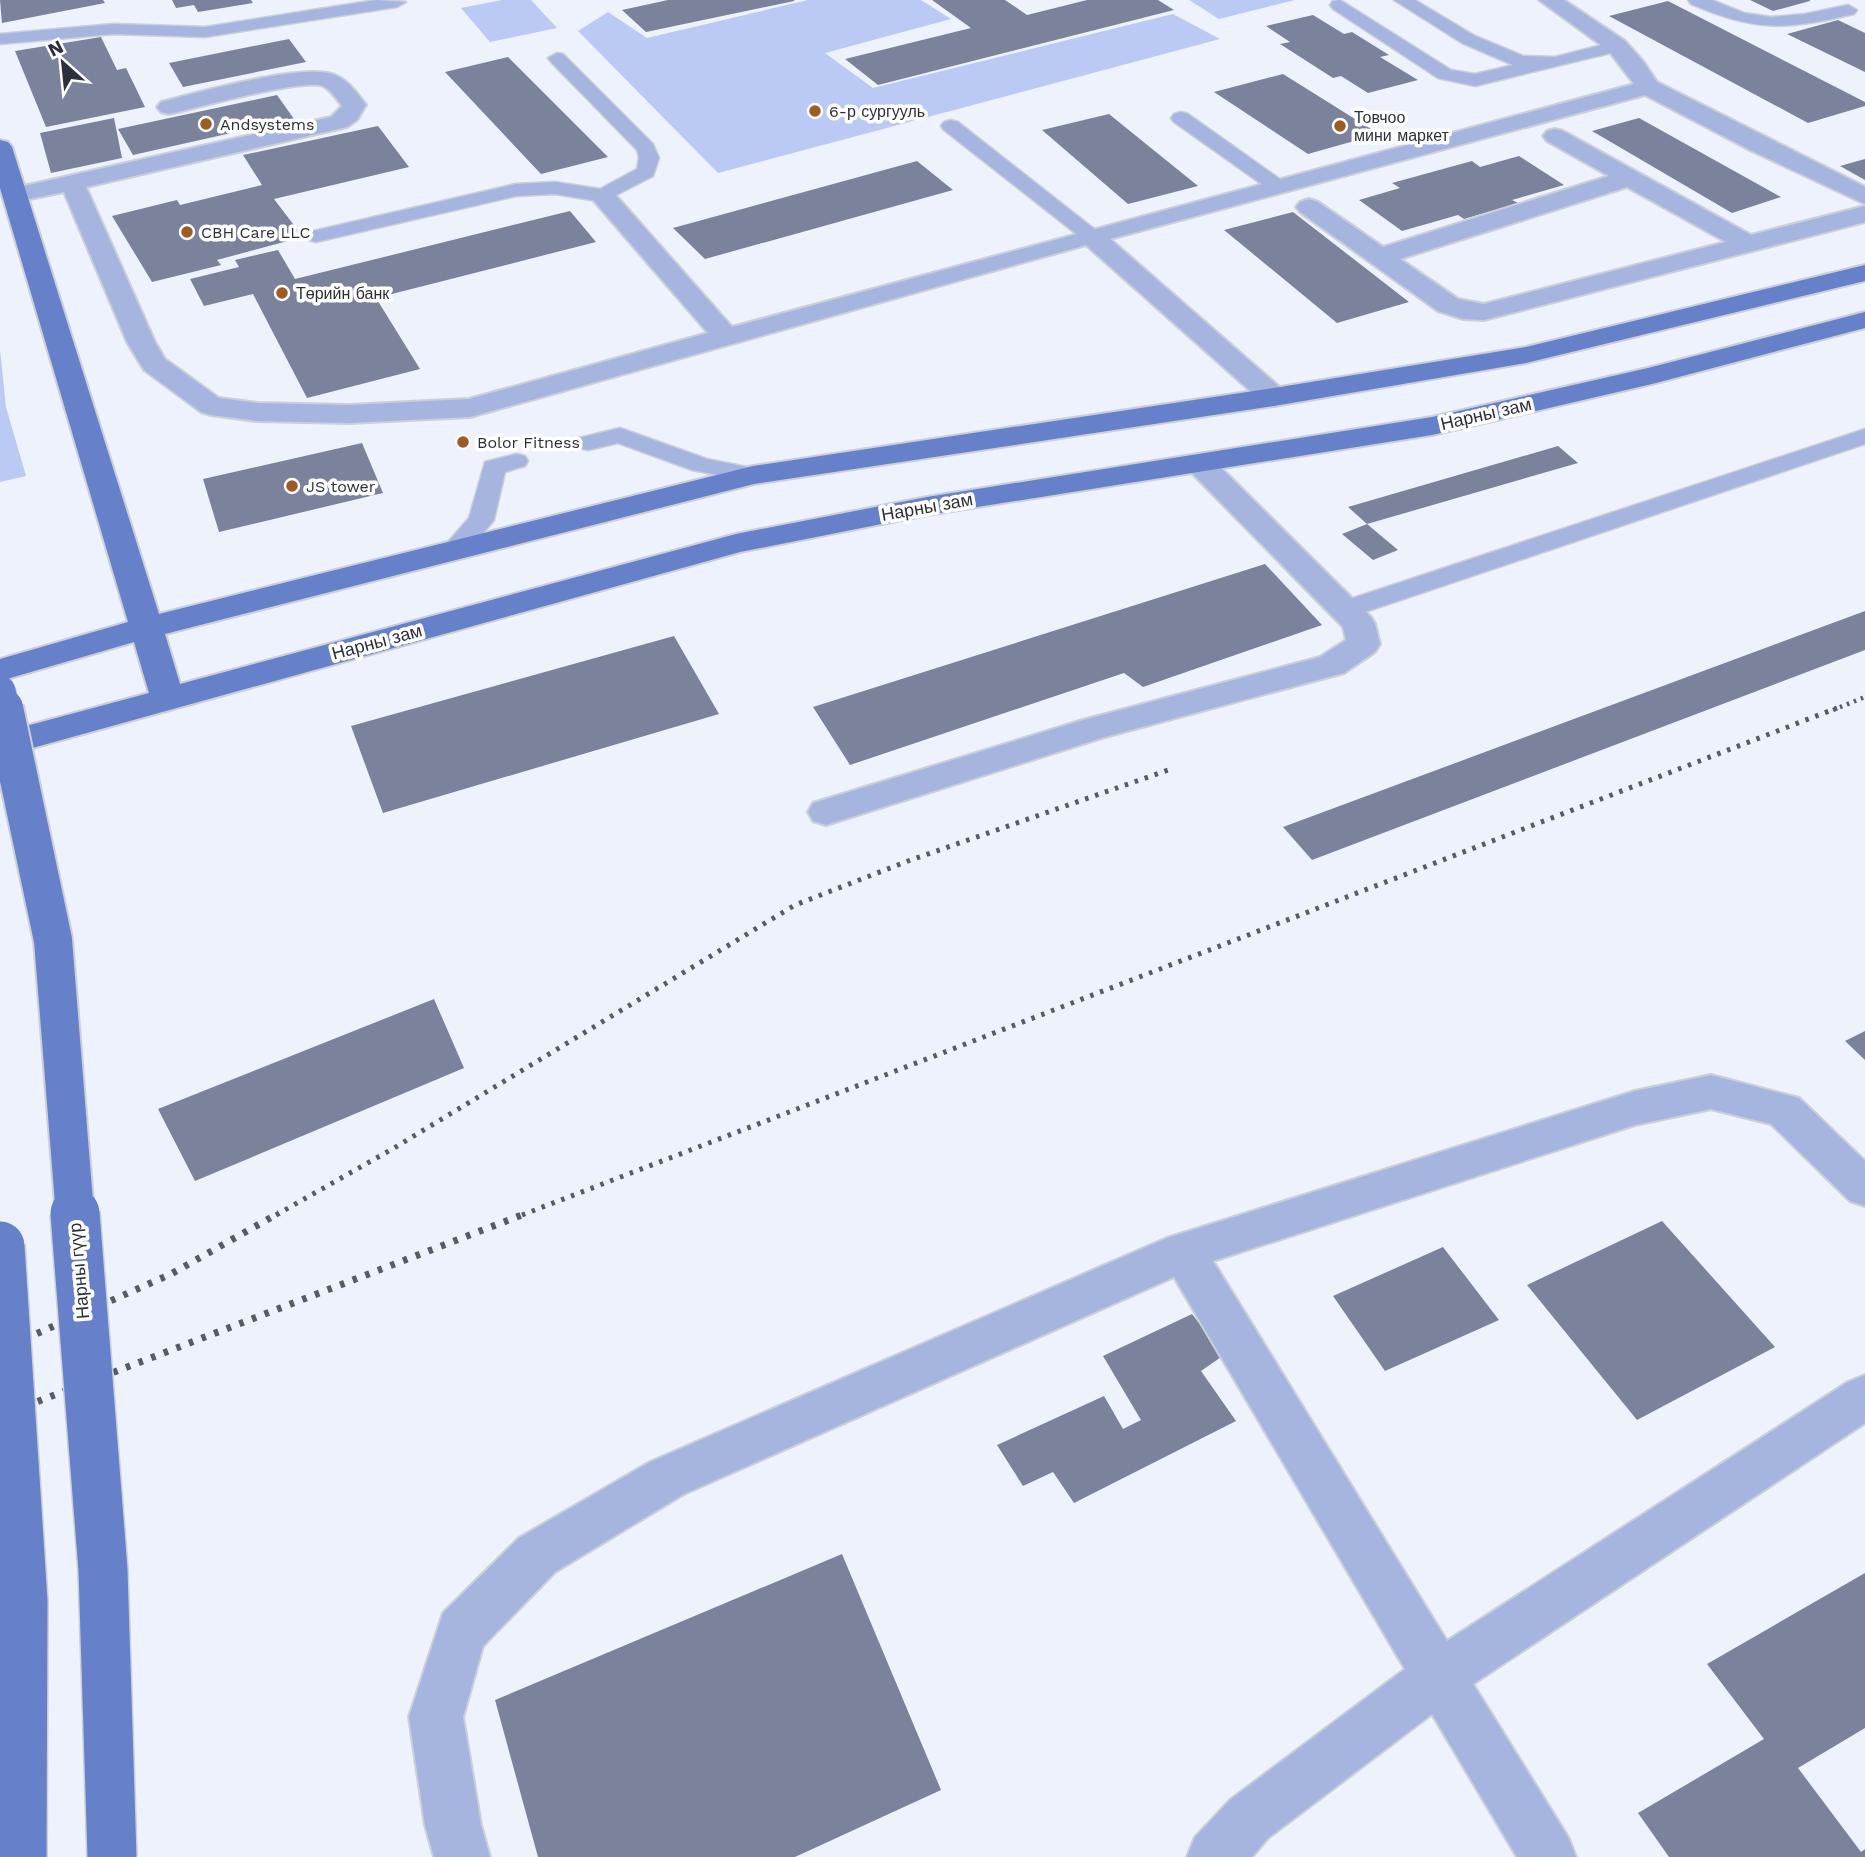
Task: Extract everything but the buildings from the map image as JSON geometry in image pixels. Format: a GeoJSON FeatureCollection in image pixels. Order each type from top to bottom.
{"type":"FeatureCollection","features":[{"type":"Feature","properties":{"kind":"main road"},"geometry":{"type":"LineString","coordinates":[[2,155],[168,699]]}},
{"type":"Feature","properties":{"kind":"main road"},"geometry":{"type":"LineString","coordinates":[[0,670],[146,628],[752,475],[1274,397],[1526,355],[1865,273]]}},
{"type":"Feature","properties":{"kind":"main road","name":"Нарны зам"},"geometry":{"type":"LineString","coordinates":[[0,745],[736,543],[927,506],[1432,426],[1653,376],[1865,320]]}},
{"type":"Feature","properties":{"kind":"main road","name":"Нарны гүүр"},"geometry":{"type":"LineString","coordinates":[[0,691],[52,940],[103,1570],[112,1857]]}},
{"type":"Feature","properties":{"kind":"main road"},"geometry":{"type":"LineString","coordinates":[[0,1246],[23,1601],[22,1857]]}},
{"type":"Feature","properties":{"kind":"street"},"geometry":{"type":"LineString","coordinates":[[1550,0],[1617,46],[1635,66],[1648,88],[1865,197]]}},
{"type":"Feature","properties":{"kind":"street"},"geometry":{"type":"LineString","coordinates":[[15,195],[339,122],[349,114],[354,105],[338,87],[325,78],[296,81],[169,107]]}},
{"type":"Feature","properties":{"kind":"street"},"geometry":{"type":"LineString","coordinates":[[72,183],[141,342],[154,363],[211,405],[257,412],[349,414],[470,408],[1091,236],[1648,88]]}},
{"type":"Feature","properties":{"kind":"street"},"geometry":{"type":"LineString","coordinates":[[1555,136],[1748,244]]}},
{"type":"Feature","properties":{"kind":"street"},"geometry":{"type":"LineString","coordinates":[[1379,257],[1629,178]]}},
{"type":"Feature","properties":{"kind":"street"},"geometry":{"type":"LineString","coordinates":[[603,196],[727,338]]}},
{"type":"Feature","properties":{"kind":"street"},"geometry":{"type":"LineString","coordinates":[[1309,207],[1448,305],[1463,311],[1485,312],[1865,214]]}},
{"type":"Feature","properties":{"kind":"street"},"geometry":{"type":"LineString","coordinates":[[1091,236],[1274,397]]}},
{"type":"Feature","properties":{"kind":"street"},"geometry":{"type":"LineString","coordinates":[[826,813],[1095,727],[1332,665],[1363,644],[1359,624],[1199,463]]}},
{"type":"Feature","properties":{"kind":"street"},"geometry":{"type":"LineString","coordinates":[[462,1857],[453,1825],[436,1717],[461,1631],[537,1555],[667,1478],[1183,1252],[1635,1108],[1712,1092],[1784,1110],[1865,1188]]}},
{"type":"Feature","properties":{"kind":"street"},"geometry":{"type":"LineString","coordinates":[[1183,1252],[1548,1857]]}},
{"type":"Feature","properties":{"kind":"street"},"geometry":{"type":"LineString","coordinates":[[1215,1857],[1249,1819],[1439,1676],[1865,1397]]}},
{"type":"Feature","properties":{"kind":"lane"},"geometry":{"type":"LineString","coordinates":[[1403,0],[1488,49],[1514,60],[1540,64]]}},
{"type":"Feature","properties":{"kind":"lane"},"geometry":{"type":"LineString","coordinates":[[1697,0],[1752,22],[1784,24],[1848,10]]}},
{"type":"Feature","properties":{"kind":"lane"},"geometry":{"type":"LineString","coordinates":[[1827,0],[1865,18]]}},
{"type":"Feature","properties":{"kind":"lane"},"geometry":{"type":"LineString","coordinates":[[0,39],[114,29],[205,32],[397,2]]}},
{"type":"Feature","properties":{"kind":"lane"},"geometry":{"type":"LineString","coordinates":[[1339,5],[1445,74],[1463,79],[1475,80],[1617,46]]}},
{"type":"Feature","properties":{"kind":"lane"},"geometry":{"type":"LineString","coordinates":[[316,236],[516,190],[555,188],[603,196],[646,172],[649,158],[646,148],[556,58]]}},
{"type":"Feature","properties":{"kind":"lane"},"geometry":{"type":"LineString","coordinates":[[1181,118],[1277,186]]}},
{"type":"Feature","properties":{"kind":"lane"},"geometry":{"type":"LineString","coordinates":[[951,126],[1091,236]]}},
{"type":"Feature","properties":{"kind":"lane"},"geometry":{"type":"LineString","coordinates":[[589,443],[620,435],[701,465],[752,475]]}},
{"type":"Feature","properties":{"kind":"lane"},"geometry":{"type":"LineString","coordinates":[[1344,610],[1865,436]]}},
{"type":"Feature","properties":{"kind":"lane"},"geometry":{"type":"LineString","coordinates":[[453,551],[481,520],[494,467],[516,461]]}},
{"type":"Feature","properties":{"kind":"shaded area"},"geometry":{"type":"Polygon","coordinates":[[[502,0],[531,0],[557,28],[490,42],[461,8],[502,0]]]}},
{"type":"Feature","properties":{"kind":"shaded area","name":"6-р сургууль"},"geometry":{"type":"Polygon","coordinates":[[[808,0],[921,0],[951,19],[825,53],[873,88],[1173,14],[1220,39],[718,173],[578,31],[608,12],[647,38],[808,0]]]}},
{"type":"Feature","properties":{"kind":"shaded area"},"geometry":{"type":"Polygon","coordinates":[[[1189,0],[1295,0],[1219,19],[1189,0]]]}},
{"type":"Feature","properties":{"kind":"shaded area"},"geometry":{"type":"Polygon","coordinates":[[[0,350],[6,407],[26,476],[0,482],[0,350]]]}},
{"type":"Feature","properties":{"kind":"railway"},"geometry":{"type":"LineString","coordinates":[[1833,710],[1865,697]]}},
{"type":"Feature","properties":{"kind":"railway"},"geometry":{"type":"LineString","coordinates":[[522,1215],[1837,708]]}},
{"type":"Feature","properties":{"kind":"railway"},"geometry":{"type":"LineString","coordinates":[[276,1215],[394,1148],[795,905],[908,861],[1174,768]]}},
{"type":"Feature","properties":{"kind":"railway"},"geometry":{"type":"LineString","coordinates":[[0,1350],[171,1274],[279,1213]]}},
{"type":"Feature","properties":{"kind":"railway"},"geometry":{"type":"LineString","coordinates":[[0,1416],[527,1213]]}},
{"type":"Feature","properties":{"kind":"place","name":"6-р сургууль"},"geometry":{"type":"Point","coordinates":[815,111]}},
{"type":"Feature","properties":{"kind":"place","name":"Andsystems"},"geometry":{"type":"Point","coordinates":[206,124]}},
{"type":"Feature","properties":{"kind":"place","name":"Товчоо мини маркет"},"geometry":{"type":"Point","coordinates":[1340,126]}},
{"type":"Feature","properties":{"kind":"place","name":"CBH Care LLC"},"geometry":{"type":"Point","coordinates":[187,232]}},
{"type":"Feature","properties":{"kind":"place","name":"Төрийн банк"},"geometry":{"type":"Point","coordinates":[282,293]}},
{"type":"Feature","properties":{"kind":"place","name":"Bolor Fitness"},"geometry":{"type":"Point","coordinates":[463,442]}},
{"type":"Feature","properties":{"kind":"place","name":"JS tower"},"geometry":{"type":"Point","coordinates":[292,486]}}]}
